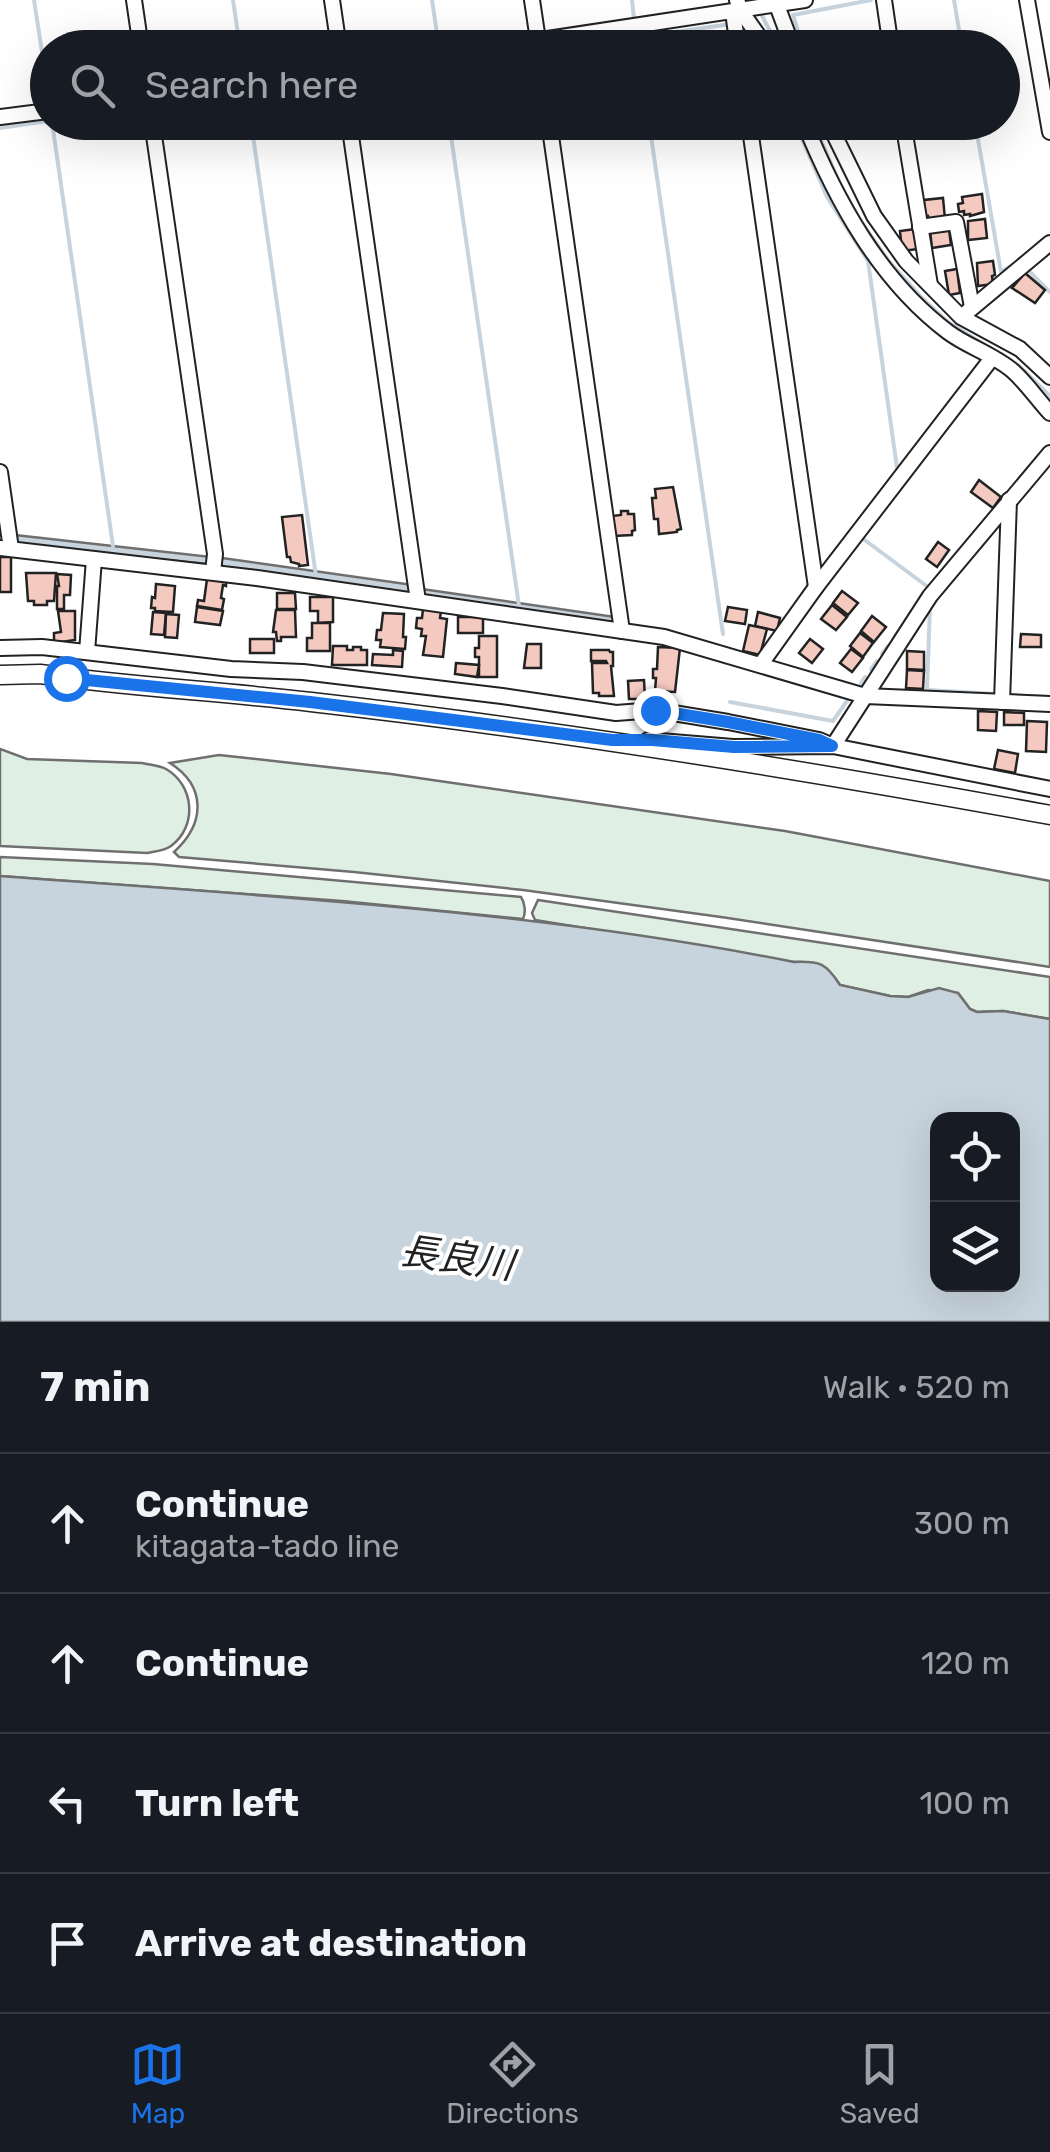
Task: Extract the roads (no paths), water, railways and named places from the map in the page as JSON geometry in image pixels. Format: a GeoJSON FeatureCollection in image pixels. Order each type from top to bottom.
{"type":"FeatureCollection","features":[{"type":"Feature","properties":{"kind":"main road"},"geometry":{"type":"LineString","coordinates":[[0,675],[40,674],[310,702],[612,740],[1050,815]]}},
{"type":"Feature","properties":{"kind":"street"},"geometry":{"type":"LineString","coordinates":[[134,0],[138,30]]}},
{"type":"Feature","properties":{"kind":"street"},"geometry":{"type":"LineString","coordinates":[[332,0],[336,30]]}},
{"type":"Feature","properties":{"kind":"street"},"geometry":{"type":"LineString","coordinates":[[532,0],[536,30]]}},
{"type":"Feature","properties":{"kind":"street"},"geometry":{"type":"LineString","coordinates":[[618,30],[805,0]]}},
{"type":"Feature","properties":{"kind":"street"},"geometry":{"type":"LineString","coordinates":[[884,0],[888,30]]}},
{"type":"Feature","properties":{"kind":"street"},"geometry":{"type":"LineString","coordinates":[[1027,0],[1050,132]]}},
{"type":"Feature","properties":{"kind":"street"},"geometry":{"type":"LineString","coordinates":[[776,3],[785,30]]}},
{"type":"Feature","properties":{"kind":"street"},"geometry":{"type":"LineString","coordinates":[[739,9],[754,30]]}},
{"type":"Feature","properties":{"kind":"street"},"geometry":{"type":"LineString","coordinates":[[0,118],[30,114]]}},
{"type":"Feature","properties":{"kind":"street"},"geometry":{"type":"LineString","coordinates":[[155,140],[215,554],[213,572]]}},
{"type":"Feature","properties":{"kind":"street"},"geometry":{"type":"LineString","coordinates":[[353,140],[418,601]]}},
{"type":"Feature","properties":{"kind":"street"},"geometry":{"type":"LineString","coordinates":[[553,140],[622,631]]}},
{"type":"Feature","properties":{"kind":"street"},"geometry":{"type":"LineString","coordinates":[[751,140],[816,588]]}},
{"type":"Feature","properties":{"kind":"street"},"geometry":{"type":"LineString","coordinates":[[812,140],[845,210],[881,264],[918,307],[949,333],[1012,370],[1050,413]]}},
{"type":"Feature","properties":{"kind":"street"},"geometry":{"type":"LineString","coordinates":[[837,140],[874,216],[906,261],[930,286],[1020,349],[1050,377]]}},
{"type":"Feature","properties":{"kind":"street"},"geometry":{"type":"LineString","coordinates":[[906,140],[930,286]]}},
{"type":"Feature","properties":{"kind":"street"},"geometry":{"type":"LineString","coordinates":[[920,227],[956,222],[966,312]]}},
{"type":"Feature","properties":{"kind":"street"},"geometry":{"type":"LineString","coordinates":[[966,312],[1050,243]]}},
{"type":"Feature","properties":{"kind":"street"},"geometry":{"type":"LineString","coordinates":[[761,664],[992,358]]}},
{"type":"Feature","properties":{"kind":"street"},"geometry":{"type":"LineString","coordinates":[[832,746],[930,596],[1050,453]]}},
{"type":"Feature","properties":{"kind":"street"},"geometry":{"type":"LineString","coordinates":[[0,472],[5,548],[213,572],[664,638],[865,696],[1050,704]]}},
{"type":"Feature","properties":{"kind":"street"},"geometry":{"type":"LineString","coordinates":[[1002,702],[1009,499]]}},
{"type":"Feature","properties":{"kind":"street"},"geometry":{"type":"LineString","coordinates":[[87,652],[94,558]]}},
{"type":"Feature","properties":{"kind":"street"},"geometry":{"type":"LineString","coordinates":[[0,648],[42,647],[231,670],[303,672],[616,714],[655,710],[819,740],[832,746]]}},
{"type":"Feature","properties":{"kind":"street"},"geometry":{"type":"LineString","coordinates":[[612,740],[734,747],[832,746],[1050,790]]}},
{"type":"Feature","properties":{"kind":"water"},"geometry":{"type":"Polygon","coordinates":[[[15,535],[211,557],[208,564],[16,545],[15,535]]]}},
{"type":"Feature","properties":{"kind":"water"},"geometry":{"type":"Polygon","coordinates":[[[222,558],[413,585],[410,594],[220,567],[222,558]]]}},
{"type":"Feature","properties":{"kind":"water"},"geometry":{"type":"Polygon","coordinates":[[[422,589],[615,617],[613,623],[422,596],[422,589]]]}},
{"type":"Feature","properties":{"kind":"water","name":"長良川"},"geometry":{"type":"Polygon","coordinates":[[[0,876],[299,898],[597,929],[816,963],[831,972],[840,985],[908,997],[939,988],[958,993],[977,1012],[1003,1011],[1050,1019],[1050,1322],[0,1322],[0,876]]]}},
{"type":"Feature","properties":{"kind":"waterway"},"geometry":{"type":"LineString","coordinates":[[34,0],[39,30]]}},
{"type":"Feature","properties":{"kind":"waterway"},"geometry":{"type":"LineString","coordinates":[[233,0],[237,30]]}},
{"type":"Feature","properties":{"kind":"waterway"},"geometry":{"type":"LineString","coordinates":[[432,0],[436,30]]}},
{"type":"Feature","properties":{"kind":"waterway"},"geometry":{"type":"LineString","coordinates":[[632,0],[634,19]]}},
{"type":"Feature","properties":{"kind":"waterway"},"geometry":{"type":"LineString","coordinates":[[798,30],[793,15],[871,0]]}},
{"type":"Feature","properties":{"kind":"waterway"},"geometry":{"type":"LineString","coordinates":[[954,0],[959,30]]}},
{"type":"Feature","properties":{"kind":"waterway"},"geometry":{"type":"LineString","coordinates":[[760,12],[770,30]]}},
{"type":"Feature","properties":{"kind":"waterway"},"geometry":{"type":"LineString","coordinates":[[689,30],[731,24]]}},
{"type":"Feature","properties":{"kind":"waterway"},"geometry":{"type":"LineString","coordinates":[[742,25],[745,30]]}},
{"type":"Feature","properties":{"kind":"waterway"},"geometry":{"type":"LineString","coordinates":[[0,128],[30,124]]}},
{"type":"Feature","properties":{"kind":"waterway"},"geometry":{"type":"LineString","coordinates":[[55,140],[113,546]]}},
{"type":"Feature","properties":{"kind":"waterway"},"geometry":{"type":"LineString","coordinates":[[254,140],[316,576]]}},
{"type":"Feature","properties":{"kind":"waterway"},"geometry":{"type":"LineString","coordinates":[[452,140],[519,606]]}},
{"type":"Feature","properties":{"kind":"waterway"},"geometry":{"type":"LineString","coordinates":[[652,140],[723,634]]}},
{"type":"Feature","properties":{"kind":"waterway"},"geometry":{"type":"LineString","coordinates":[[803,140],[827,197],[868,261],[897,468]]}},
{"type":"Feature","properties":{"kind":"waterway"},"geometry":{"type":"LineString","coordinates":[[821,140],[859,219],[922,298],[949,323],[1018,365],[1050,396]]}},
{"type":"Feature","properties":{"kind":"waterway"},"geometry":{"type":"LineString","coordinates":[[978,140],[1001,272],[1018,262]]}},
{"type":"Feature","properties":{"kind":"waterway"},"geometry":{"type":"LineString","coordinates":[[1026,268],[1050,292]]}},
{"type":"Feature","properties":{"kind":"waterway"},"geometry":{"type":"LineString","coordinates":[[864,536],[928,587],[894,638]]}},
{"type":"Feature","properties":{"kind":"waterway"},"geometry":{"type":"LineString","coordinates":[[930,606],[927,690],[997,694]]}},
{"type":"Feature","properties":{"kind":"waterway"},"geometry":{"type":"LineString","coordinates":[[882,654],[888,646]]}},
{"type":"Feature","properties":{"kind":"waterway"},"geometry":{"type":"LineString","coordinates":[[871,669],[877,661]]}},
{"type":"Feature","properties":{"kind":"waterway"},"geometry":{"type":"LineString","coordinates":[[861,683],[865,677]]}},
{"type":"Feature","properties":{"kind":"waterway"},"geometry":{"type":"LineString","coordinates":[[1008,695],[1050,697]]}},
{"type":"Feature","properties":{"kind":"waterway"},"geometry":{"type":"LineString","coordinates":[[730,702],[833,721],[849,698]]}}]}
